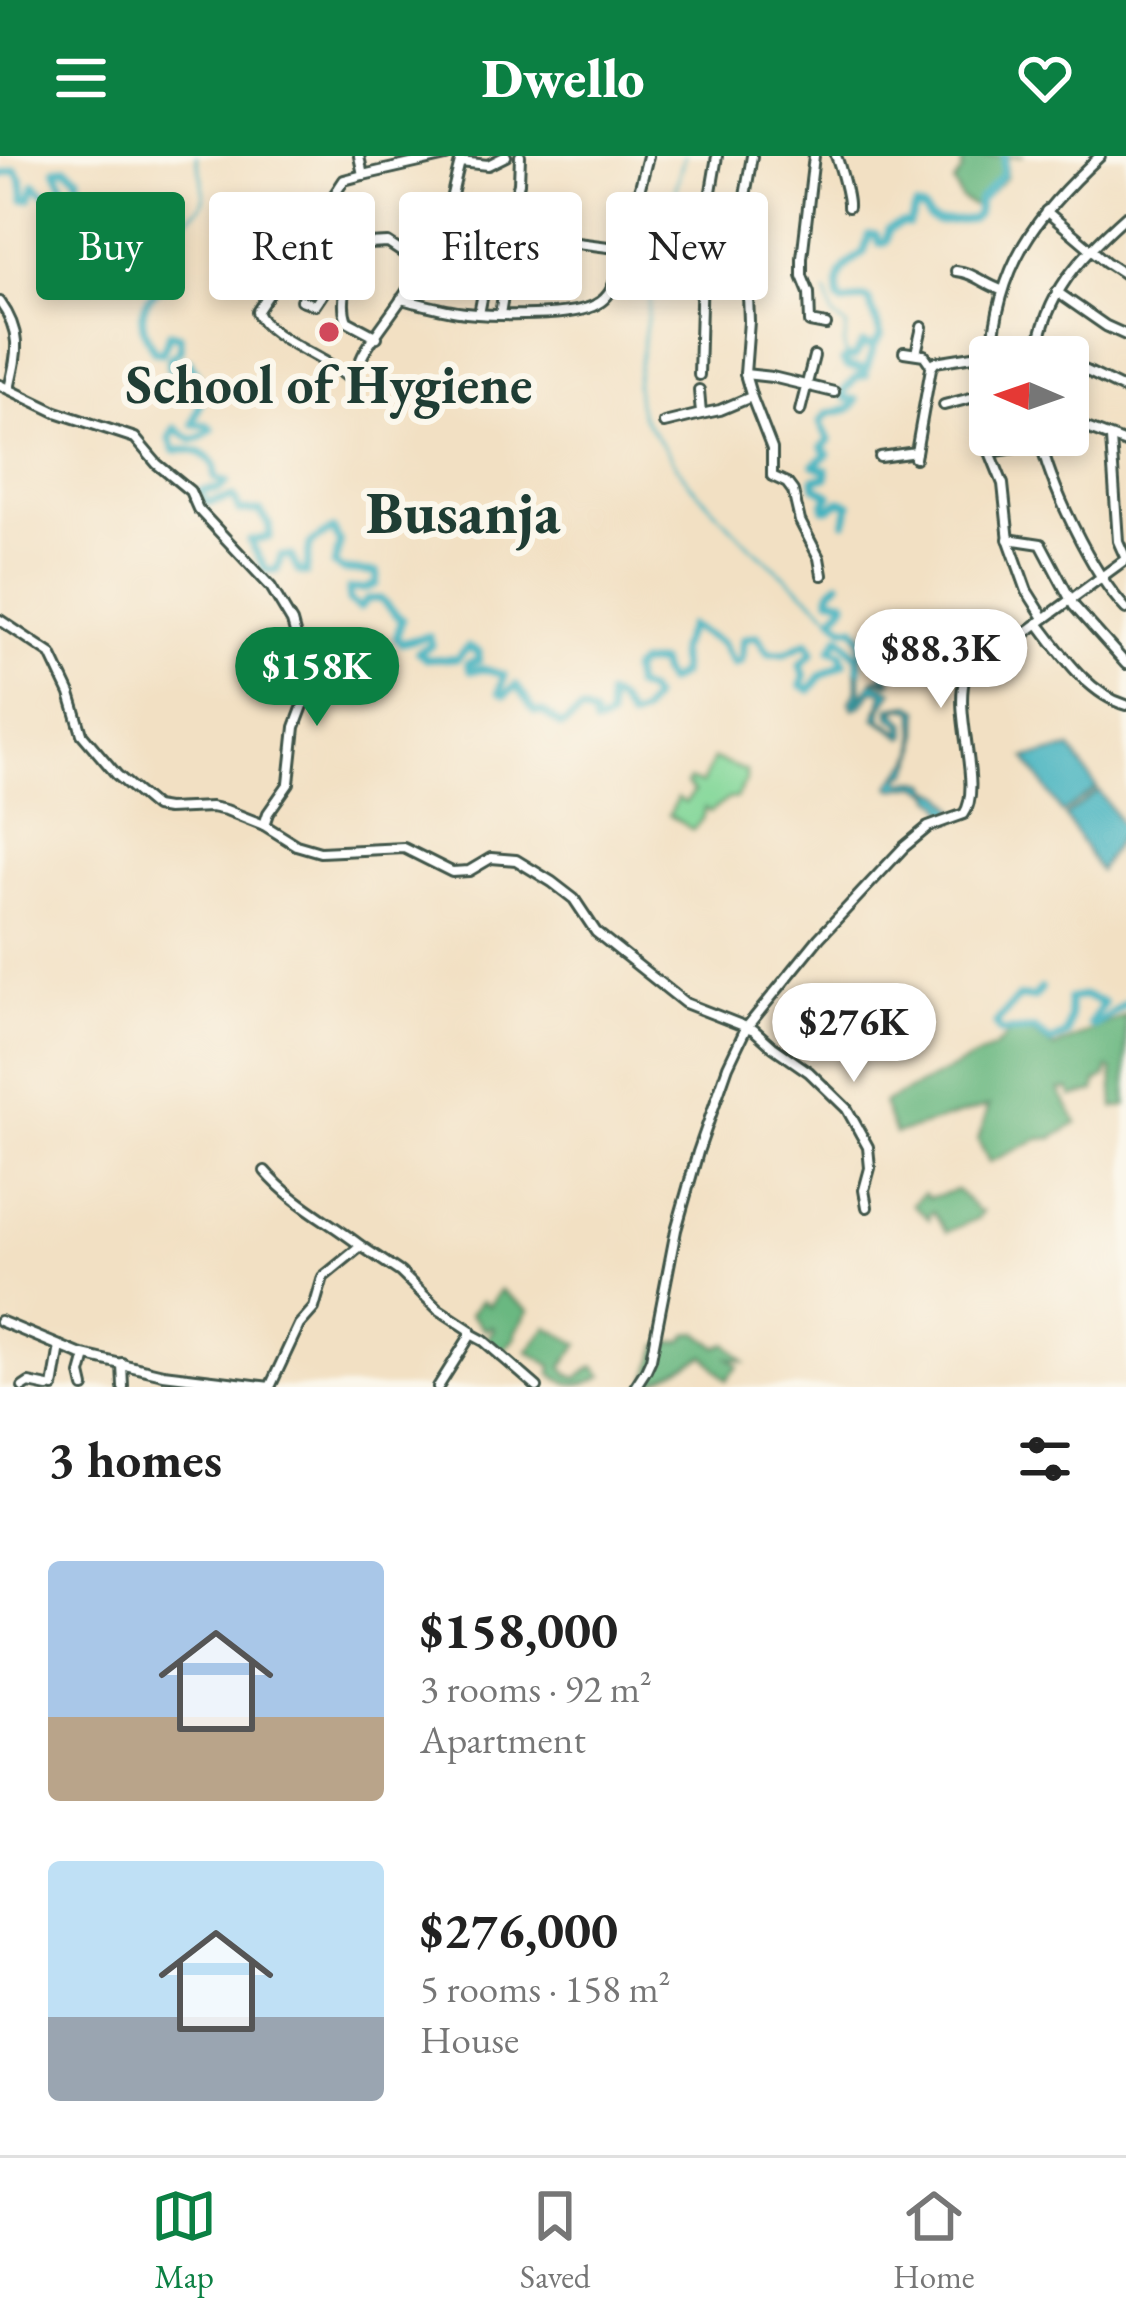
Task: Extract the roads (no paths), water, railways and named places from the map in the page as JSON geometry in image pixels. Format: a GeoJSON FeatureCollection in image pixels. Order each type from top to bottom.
{"type":"FeatureCollection","features":[{"type":"Feature","properties":{"kind":"street"},"geometry":{"type":"LineString","coordinates":[[358,156],[362,175]]}},
{"type":"Feature","properties":{"kind":"street"},"geometry":{"type":"LineString","coordinates":[[446,156],[344,180],[257,312],[260,320],[352,381],[364,354],[404,300],[479,314],[570,313],[598,304],[606,296]]}},
{"type":"Feature","properties":{"kind":"street"},"geometry":{"type":"LineString","coordinates":[[453,192],[460,162],[488,165],[506,156]]}},
{"type":"Feature","properties":{"kind":"street"},"geometry":{"type":"LineString","coordinates":[[516,192],[520,156]]}},
{"type":"Feature","properties":{"kind":"street"},"geometry":{"type":"LineString","coordinates":[[639,192],[648,156]]}},
{"type":"Feature","properties":{"kind":"street"},"geometry":{"type":"LineString","coordinates":[[712,192],[717,156]]}},
{"type":"Feature","properties":{"kind":"street"},"geometry":{"type":"LineString","coordinates":[[746,192],[752,156]]}},
{"type":"Feature","properties":{"kind":"street"},"geometry":{"type":"LineString","coordinates":[[814,156],[802,276],[809,293],[809,320],[826,325]]}},
{"type":"Feature","properties":{"kind":"street"},"geometry":{"type":"LineString","coordinates":[[836,156],[848,207]]}},
{"type":"Feature","properties":{"kind":"street"},"geometry":{"type":"LineString","coordinates":[[994,336],[1002,290],[1028,238],[1059,194],[1100,156]]}},
{"type":"Feature","properties":{"kind":"street"},"geometry":{"type":"LineString","coordinates":[[1046,211],[1126,275]]}},
{"type":"Feature","properties":{"kind":"street"},"geometry":{"type":"LineString","coordinates":[[1041,336],[1057,292],[1090,248],[1126,216]]}},
{"type":"Feature","properties":{"kind":"street"},"geometry":{"type":"LineString","coordinates":[[956,271],[1002,290]]}},
{"type":"Feature","properties":{"kind":"street"},"geometry":{"type":"LineString","coordinates":[[1057,292],[1126,335]]}},
{"type":"Feature","properties":{"kind":"street"},"geometry":{"type":"LineString","coordinates":[[301,301],[315,305],[318,300]]}},
{"type":"Feature","properties":{"kind":"street"},"geometry":{"type":"LineString","coordinates":[[345,300],[344,318],[377,337]]}},
{"type":"Feature","properties":{"kind":"street"},"geometry":{"type":"LineString","coordinates":[[479,314],[482,300]]}},
{"type":"Feature","properties":{"kind":"street"},"geometry":{"type":"LineString","coordinates":[[500,314],[502,300]]}},
{"type":"Feature","properties":{"kind":"street"},"geometry":{"type":"LineString","coordinates":[[699,375],[703,300]]}},
{"type":"Feature","properties":{"kind":"street"},"geometry":{"type":"LineString","coordinates":[[748,300],[745,374],[772,449],[772,476],[793,491],[821,575]]}},
{"type":"Feature","properties":{"kind":"street"},"geometry":{"type":"LineString","coordinates":[[0,302],[17,338],[4,387],[90,425],[135,438],[190,491],[195,506],[269,584],[291,620],[310,687],[295,727],[289,783],[264,825]]}},
{"type":"Feature","properties":{"kind":"street"},"geometry":{"type":"LineString","coordinates":[[916,352],[922,327]]}},
{"type":"Feature","properties":{"kind":"street"},"geometry":{"type":"LineString","coordinates":[[880,457],[916,455],[930,359],[904,352]]}},
{"type":"Feature","properties":{"kind":"street"},"geometry":{"type":"LineString","coordinates":[[800,411],[814,356]]}},
{"type":"Feature","properties":{"kind":"street"},"geometry":{"type":"LineString","coordinates":[[931,368],[935,362],[969,358]]}},
{"type":"Feature","properties":{"kind":"street"},"geometry":{"type":"LineString","coordinates":[[1089,372],[1126,390]]}},
{"type":"Feature","properties":{"kind":"street"},"geometry":{"type":"LineString","coordinates":[[745,374],[834,392]]}},
{"type":"Feature","properties":{"kind":"street"},"geometry":{"type":"LineString","coordinates":[[699,390],[700,414]]}},
{"type":"Feature","properties":{"kind":"street"},"geometry":{"type":"LineString","coordinates":[[664,424],[751,397]]}},
{"type":"Feature","properties":{"kind":"street"},"geometry":{"type":"LineString","coordinates":[[944,405],[969,398]]}},
{"type":"Feature","properties":{"kind":"street"},"geometry":{"type":"LineString","coordinates":[[1089,430],[1126,443]]}},
{"type":"Feature","properties":{"kind":"street"},"geometry":{"type":"LineString","coordinates":[[634,1387],[651,1359],[676,1230],[698,1152],[746,1028],[819,938],[904,847],[923,830],[969,809],[963,680],[1126,559],[1118,541],[1111,439]]}},
{"type":"Feature","properties":{"kind":"street"},"geometry":{"type":"LineString","coordinates":[[992,456],[1004,484],[1008,539],[1041,621],[1083,677],[1109,699],[1126,705]]}},
{"type":"Feature","properties":{"kind":"street"},"geometry":{"type":"LineString","coordinates":[[1045,456],[1058,494],[1103,578],[1126,609]]}},
{"type":"Feature","properties":{"kind":"street"},"geometry":{"type":"LineString","coordinates":[[1008,539],[1042,544],[1069,598],[1126,664]]}},
{"type":"Feature","properties":{"kind":"street"},"geometry":{"type":"LineString","coordinates":[[0,620],[51,653],[82,734],[117,775],[155,807],[226,810],[310,850],[346,853],[404,848],[452,872],[469,871],[491,858],[522,863],[572,896],[596,932],[685,1003],[754,1030],[809,1072],[849,1112],[871,1158],[865,1182],[867,1207]]}},
{"type":"Feature","properties":{"kind":"street"},"geometry":{"type":"LineString","coordinates":[[265,1172],[300,1204],[400,1272],[438,1309],[466,1326],[538,1387]]}},
{"type":"Feature","properties":{"kind":"street"},"geometry":{"type":"LineString","coordinates":[[0,1321],[86,1356],[163,1374],[270,1387],[299,1325],[314,1308],[323,1277],[362,1246]]}},
{"type":"Feature","properties":{"kind":"street"},"geometry":{"type":"LineString","coordinates":[[438,1387],[471,1334]]}},
{"type":"Feature","properties":{"kind":"street"},"geometry":{"type":"LineString","coordinates":[[23,1387],[29,1382],[51,1387],[60,1346]]}},
{"type":"Feature","properties":{"kind":"street"},"geometry":{"type":"LineString","coordinates":[[84,1387],[81,1374],[86,1356]]}},
{"type":"Feature","properties":{"kind":"street"},"geometry":{"type":"LineString","coordinates":[[122,1363],[123,1387]]}},
{"type":"Feature","properties":{"kind":"water"},"geometry":{"type":"Polygon","coordinates":[[[856,662],[861,663],[861,693],[856,704],[874,679],[888,680],[884,674],[887,664],[886,674],[893,681],[876,682],[893,691],[882,707],[881,719],[902,732],[901,724],[890,716],[890,707],[911,704],[920,709],[916,756],[901,780],[928,783],[956,809],[954,816],[950,818],[933,794],[918,785],[890,786],[915,752],[915,710],[894,711],[906,722],[904,738],[875,718],[884,692],[873,690],[853,709],[856,662]]]}},
{"type":"Feature","properties":{"kind":"water"},"geometry":{"type":"Polygon","coordinates":[[[1071,749],[1097,788],[1062,813],[1026,758],[1071,749]]]}},
{"type":"Feature","properties":{"kind":"water"},"geometry":{"type":"Polygon","coordinates":[[[1099,791],[1125,829],[1099,871],[1065,816],[1099,791]]]}},
{"type":"Feature","properties":{"kind":"waterway"},"geometry":{"type":"LineString","coordinates":[[185,219],[204,196],[196,156]]}},
{"type":"Feature","properties":{"kind":"waterway"},"geometry":{"type":"LineString","coordinates":[[675,192],[684,156]]}},
{"type":"Feature","properties":{"kind":"waterway"},"geometry":{"type":"LineString","coordinates":[[845,522],[850,504],[840,501],[825,509],[830,495],[815,486],[814,479],[827,477],[827,470],[814,465],[828,454],[822,447],[829,440],[820,422],[827,414],[854,404],[856,400],[842,393],[866,375],[866,370],[843,361],[855,357],[863,344],[874,346],[881,336],[869,300],[839,300],[840,277],[864,252],[869,235],[876,235],[879,243],[886,241],[888,230],[909,225],[916,208],[937,222],[972,219],[979,201],[1003,175],[1005,156]]}},
{"type":"Feature","properties":{"kind":"waterway"},"geometry":{"type":"LineString","coordinates":[[0,175],[16,170],[24,199],[30,199],[35,184],[44,193],[59,196],[63,185],[55,169],[66,168],[79,178],[70,225],[61,234],[82,242],[80,259],[86,266],[97,261],[100,233],[111,234],[114,249],[128,252],[134,245],[133,233],[154,232],[167,242],[159,269],[172,275],[146,303],[144,330],[154,351],[162,353],[170,333],[180,336],[180,350],[170,358],[169,368],[189,361],[205,390],[193,424],[212,429],[192,440],[175,428],[170,439],[175,451],[192,450],[207,456],[215,465],[215,478],[227,482],[219,489],[201,491],[207,503],[234,497],[239,511],[260,511],[270,537],[250,541],[266,570],[277,570],[281,556],[291,556],[298,571],[306,573],[310,544],[333,529],[340,543],[334,565],[377,573],[376,584],[349,589],[349,601],[359,608],[368,599],[380,599],[402,620],[396,638],[401,643],[429,636],[432,645],[418,652],[426,659],[457,659],[468,647],[479,652],[479,660],[467,664],[470,671],[504,675],[499,692],[505,695],[516,685],[535,712],[562,726],[582,711],[593,716],[595,725],[609,719],[608,696],[618,701],[630,719],[642,713],[652,698],[635,687],[632,671],[640,664],[659,663],[668,682],[681,674],[679,650],[689,626],[721,643],[734,664],[741,661],[743,639],[757,636],[768,653],[785,653],[808,642],[813,652],[800,665],[805,677],[801,685],[810,690],[821,676],[844,663],[841,653],[831,650],[840,636],[858,657],[859,668]]}},
{"type":"Feature","properties":{"kind":"waterway"},"geometry":{"type":"LineString","coordinates":[[826,293],[833,316],[847,327],[846,358]]}},
{"type":"Feature","properties":{"kind":"waterway"},"geometry":{"type":"LineString","coordinates":[[650,300],[636,385],[642,416],[688,482],[749,545],[833,617]]}},
{"type":"Feature","properties":{"kind":"waterway"},"geometry":{"type":"LineString","coordinates":[[866,370],[874,346]]}},
{"type":"Feature","properties":{"kind":"waterway"},"geometry":{"type":"LineString","coordinates":[[839,582],[830,597],[846,603],[833,617],[844,627],[854,627],[863,652],[880,646],[885,672]]}},
{"type":"Feature","properties":{"kind":"waterway"},"geometry":{"type":"LineString","coordinates":[[1041,989],[1034,998],[1019,997],[996,1024],[1000,1032],[1034,1030],[1051,1042],[1067,1034],[1069,999],[1085,996],[1104,1003],[1090,1024],[1095,1026],[1126,1003]]}},
{"type":"Feature","properties":{"kind":"place","name":"School of Hygiene"},"geometry":{"type":"Point","coordinates":[329,332]}},
{"type":"Feature","properties":{"kind":"district","name":"Busanja"},"geometry":{"type":"Point","coordinates":[463,512]}}]}
